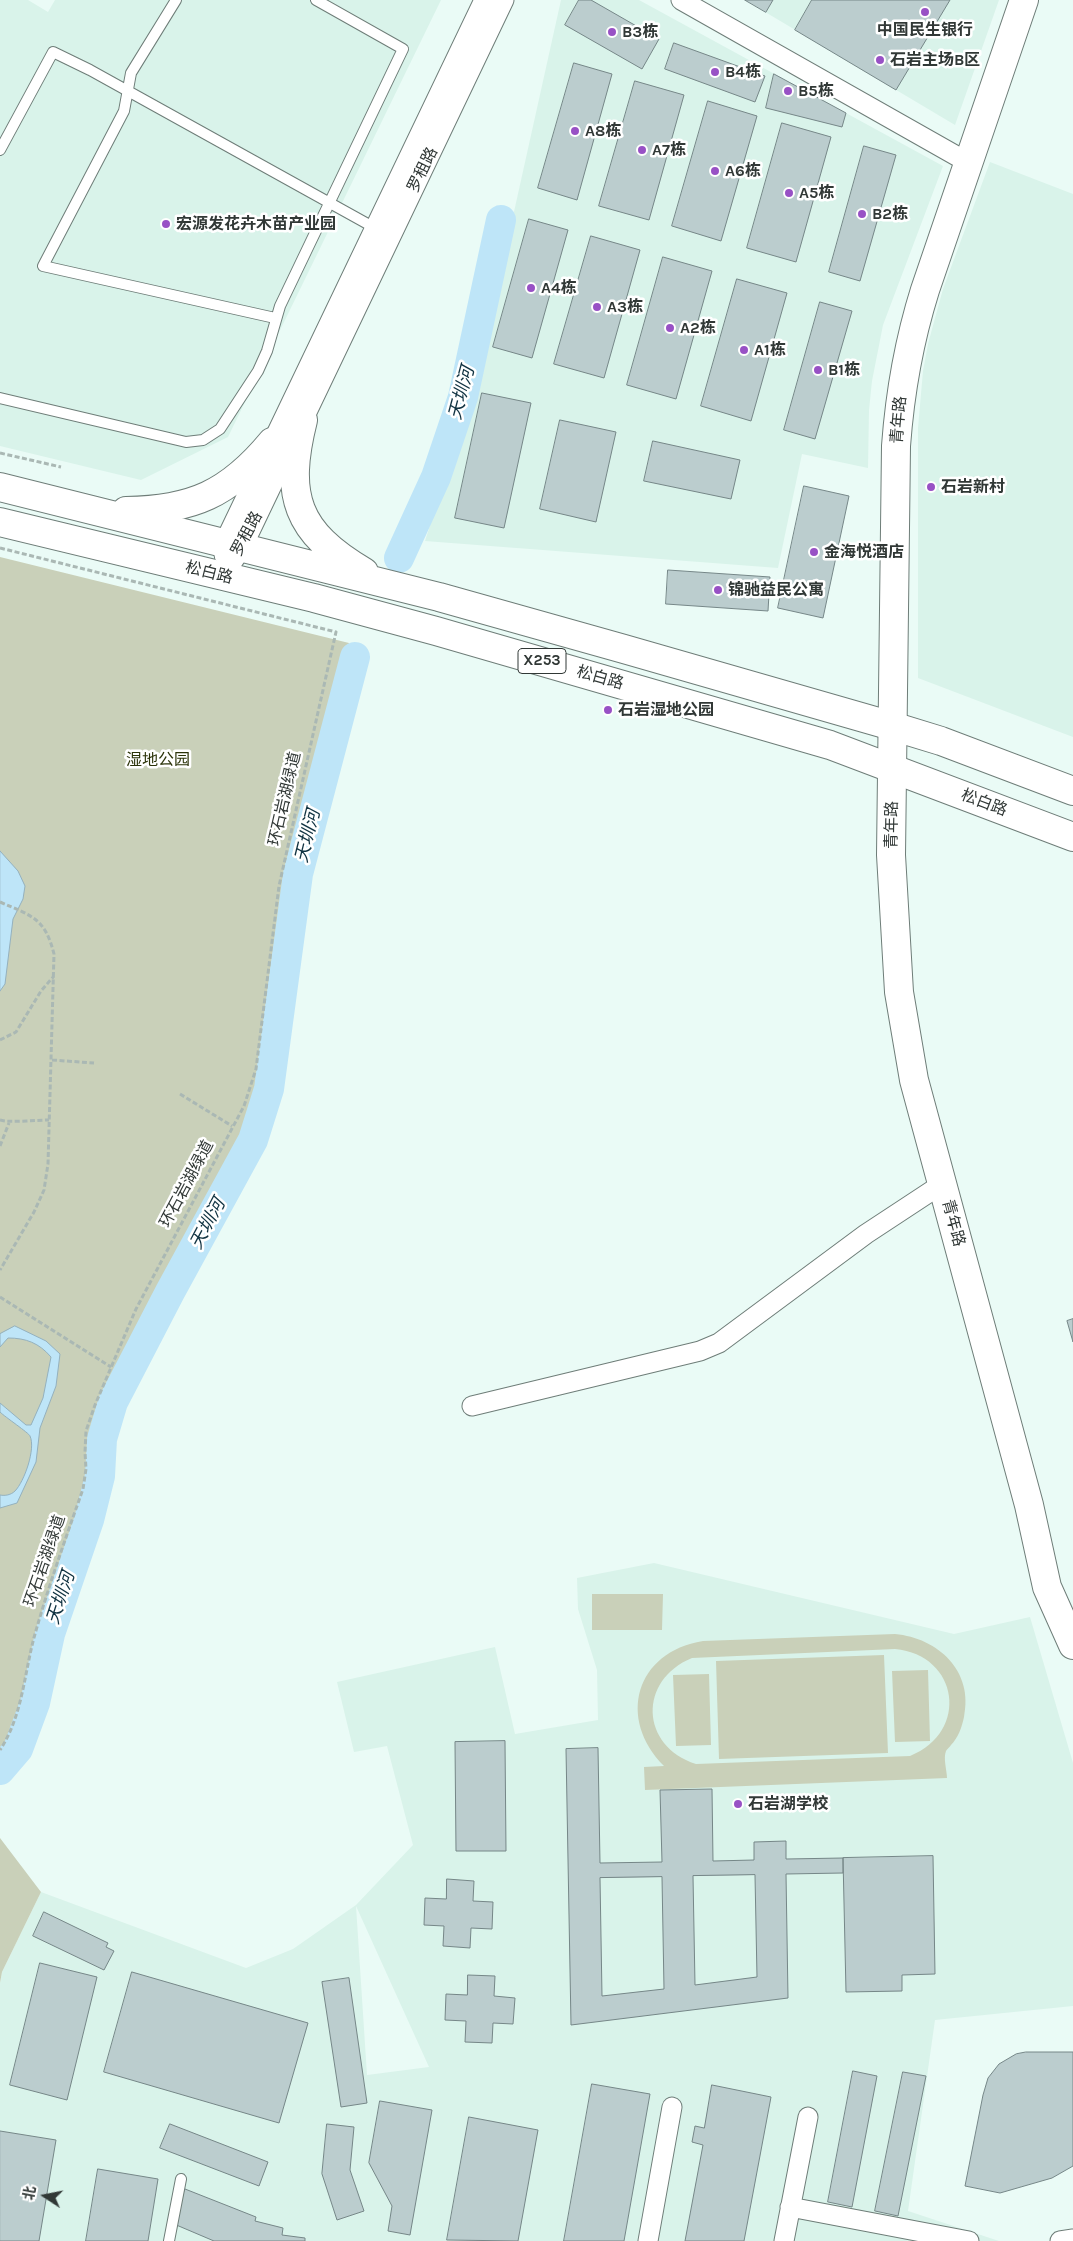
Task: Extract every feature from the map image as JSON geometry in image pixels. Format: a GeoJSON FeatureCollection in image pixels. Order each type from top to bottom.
{"type":"FeatureCollection","features":[{"type":"Feature","properties":{"kind":"main road","name":"青年路"},"geometry":{"type":"LineString","coordinates":[[1024,0],[915,320],[902,382],[896,446],[891,855],[900,992],[914,1080],[1029,1505],[1047,1587],[1073,1645]]}},
{"type":"Feature","properties":{"kind":"main road"},"geometry":{"type":"LineString","coordinates":[[303,420],[298,439],[294,476],[296,494],[307,525],[327,546],[342,557],[389,585]]}},
{"type":"Feature","properties":{"kind":"main road"},"geometry":{"type":"LineString","coordinates":[[90,510],[140,510],[187,504],[204,498],[248,468],[272,442]]}},
{"type":"Feature","properties":{"kind":"main road","name":"松白路"},"geometry":{"type":"LineString","coordinates":[[0,487],[389,585],[606,644],[941,741],[1073,791]]}},
{"type":"Feature","properties":{"kind":"main road","name":"松白路"},"geometry":{"type":"LineString","coordinates":[[0,522],[446,633],[830,745],[1073,837]]}},
{"type":"Feature","properties":{"kind":"street","name":"罗租路"},"geometry":{"type":"LineString","coordinates":[[223,576],[272,442],[484,0]]}},
{"type":"Feature","properties":{"kind":"street","name":"罗租路"},"geometry":{"type":"LineString","coordinates":[[233,545],[303,420],[504,0]]}},
{"type":"Feature","properties":{"kind":"street"},"geometry":{"type":"LineString","coordinates":[[681,0],[968,163]]}},
{"type":"Feature","properties":{"kind":"street"},"geometry":{"type":"LineString","coordinates":[[472,1406],[700,1351],[719,1343],[866,1234],[942,1184]]}},
{"type":"Feature","properties":{"kind":"street"},"geometry":{"type":"LineString","coordinates":[[648,2241],[672,2107]]}},
{"type":"Feature","properties":{"kind":"street"},"geometry":{"type":"LineString","coordinates":[[784,2241],[808,2117]]}},
{"type":"Feature","properties":{"kind":"street"},"geometry":{"type":"LineString","coordinates":[[790,2207],[969,2241]]}},
{"type":"Feature","properties":{"kind":"street"},"geometry":{"type":"LineString","coordinates":[[1060,2241],[1073,2239]]}},
{"type":"Feature","properties":{"kind":"lane"},"geometry":{"type":"LineString","coordinates":[[176,0],[131,73],[124,111],[43,266],[275,318]]}},
{"type":"Feature","properties":{"kind":"lane"},"geometry":{"type":"LineString","coordinates":[[0,398],[186,442],[203,440],[220,429],[258,371],[267,352],[275,318],[403,49],[316,0]]}},
{"type":"Feature","properties":{"kind":"lane"},"geometry":{"type":"LineString","coordinates":[[0,150],[53,52],[128,91],[375,228]]}},
{"type":"Feature","properties":{"kind":"lane"},"geometry":{"type":"LineString","coordinates":[[169,2241],[181,2179]]}},
{"type":"Feature","properties":{"kind":"path"},"geometry":{"type":"LineString","coordinates":[[0,452],[60,467]]}},
{"type":"Feature","properties":{"kind":"path","name":"环石岩湖绿道"},"geometry":{"type":"LineString","coordinates":[[0,548],[336,632],[281,877],[256,1069],[244,1106],[136,1309],[86,1431],[86,1469],[83,1489],[39,1620],[26,1665],[19,1708],[9,1736],[0,1750]]}},
{"type":"Feature","properties":{"kind":"path"},"geometry":{"type":"LineString","coordinates":[[0,902],[41,922],[50,936],[54,954],[48,1164],[44,1190],[34,1212],[0,1270]]}},
{"type":"Feature","properties":{"kind":"path"},"geometry":{"type":"LineString","coordinates":[[0,1040],[16,1032],[41,991],[54,976]]}},
{"type":"Feature","properties":{"kind":"path"},"geometry":{"type":"LineString","coordinates":[[52,1060],[94,1063]]}},
{"type":"Feature","properties":{"kind":"path"},"geometry":{"type":"LineString","coordinates":[[180,1094],[232,1126]]}},
{"type":"Feature","properties":{"kind":"path"},"geometry":{"type":"LineString","coordinates":[[0,1120],[9,1123],[18,1120],[49,1120]]}},
{"type":"Feature","properties":{"kind":"path"},"geometry":{"type":"LineString","coordinates":[[0,1146],[9,1123]]}},
{"type":"Feature","properties":{"kind":"path"},"geometry":{"type":"LineString","coordinates":[[0,1298],[112,1367]]}},
{"type":"Feature","properties":{"kind":"shaded area","name":"宏源发花卉木苗产业园"},"geometry":{"type":"Polygon","coordinates":[[[0,0],[28,0],[48,12],[55,0],[441,0],[228,437],[141,480],[0,446],[0,0]]]}},
{"type":"Feature","properties":{"kind":"shaded area"},"geometry":{"type":"Polygon","coordinates":[[[561,0],[639,0],[943,166],[883,325],[872,381],[869,410],[868,468],[802,454],[778,568],[425,541],[476,383],[561,0]]]}},
{"type":"Feature","properties":{"kind":"shaded area"},"geometry":{"type":"Polygon","coordinates":[[[745,0],[999,0],[955,125],[745,0]]]}},
{"type":"Feature","properties":{"kind":"shaded area"},"geometry":{"type":"Polygon","coordinates":[[[990,162],[1073,194],[1073,737],[918,678],[918,428],[923,371],[928,344],[943,289],[990,162]]]}},
{"type":"Feature","properties":{"kind":"shaded area"},"geometry":{"type":"Polygon","coordinates":[[[654,1563],[954,1634],[1030,1617],[1073,1763],[1073,2006],[935,2020],[908,2211],[999,2241],[0,2241],[0,1983],[2,1972],[41,1892],[246,1968],[293,1949],[356,1905],[413,1845],[387,1746],[354,1752],[337,1682],[495,1647],[515,1734],[598,1720],[597,1670],[578,1609],[577,1578],[654,1563]],[[356,1906],[367,2075],[429,2067],[356,1906]]]}},
{"type":"Feature","properties":{"kind":"green space","name":"湿地公园"},"geometry":{"type":"Polygon","coordinates":[[[0,557],[349,643],[292,875],[262,1089],[247,1140],[162,1290],[102,1411],[94,1447],[93,1481],[80,1534],[43,1635],[33,1671],[29,1702],[12,1747],[0,1762],[0,557]]]}},
{"type":"Feature","properties":{"kind":"green space"},"geometry":{"type":"Polygon","coordinates":[[[592,1594],[663,1594],[662,1630],[592,1630],[592,1594]]]}},
{"type":"Feature","properties":{"kind":"green space"},"geometry":{"type":"Polygon","coordinates":[[[895,1634],[925,1642],[949,1660],[958,1672],[966,1700],[964,1717],[958,1736],[946,1750],[945,1754],[947,1778],[645,1790],[644,1767],[664,1766],[649,1748],[641,1728],[638,1709],[640,1690],[648,1673],[662,1659],[680,1648],[703,1641],[895,1634]],[[895,1649],[692,1658],[674,1668],[662,1681],[655,1696],[653,1712],[656,1728],[664,1743],[678,1755],[696,1764],[910,1756],[929,1745],[942,1730],[948,1713],[949,1696],[944,1679],[933,1665],[916,1654],[895,1649]]]}},
{"type":"Feature","properties":{"kind":"green space"},"geometry":{"type":"Polygon","coordinates":[[[884,1655],[888,1753],[719,1759],[716,1661],[884,1655]]]}},
{"type":"Feature","properties":{"kind":"green space"},"geometry":{"type":"Polygon","coordinates":[[[928,1670],[930,1741],[895,1742],[892,1671],[928,1670]]]}},
{"type":"Feature","properties":{"kind":"green space"},"geometry":{"type":"Polygon","coordinates":[[[709,1674],[711,1745],[676,1746],[673,1675],[709,1674]]]}},
{"type":"Feature","properties":{"kind":"green space"},"geometry":{"type":"Polygon","coordinates":[[[0,1838],[41,1892],[2,1972],[0,1983],[0,1838]]]}},
{"type":"Feature","properties":{"kind":"water"},"geometry":{"type":"Polygon","coordinates":[[[0,851],[18,871],[25,886],[23,899],[13,919],[5,984],[0,991],[0,851]]]}},
{"type":"Feature","properties":{"kind":"water"},"geometry":{"type":"Polygon","coordinates":[[[15,1326],[46,1341],[60,1354],[56,1386],[40,1428],[36,1462],[17,1503],[0,1508],[0,1495],[8,1495],[13,1492],[22,1480],[30,1457],[31,1442],[30,1436],[26,1432],[0,1412],[0,1403],[26,1425],[31,1425],[43,1398],[51,1357],[32,1342],[21,1339],[8,1338],[0,1347],[0,1334],[15,1326]]]}},
{"type":"Feature","properties":{"kind":"building","name":"B3栋"},"geometry":{"type":"Polygon","coordinates":[[[579,0],[591,0],[659,39],[642,69],[565,25],[579,0]]]}},
{"type":"Feature","properties":{"kind":"building"},"geometry":{"type":"Polygon","coordinates":[[[745,0],[773,0],[766,12],[745,0]]]}},
{"type":"Feature","properties":{"kind":"building","name":"石岩主场B区"},"geometry":{"type":"Polygon","coordinates":[[[812,0],[950,0],[896,90],[795,30],[812,0]]]}},
{"type":"Feature","properties":{"kind":"building","name":"B4栋"},"geometry":{"type":"Polygon","coordinates":[[[674,43],[765,76],[755,102],[665,69],[674,43]]]}},
{"type":"Feature","properties":{"kind":"building","name":"A8栋"},"geometry":{"type":"Polygon","coordinates":[[[574,63],[612,74],[577,200],[538,188],[574,63]]]}},
{"type":"Feature","properties":{"kind":"building","name":"B5栋"},"geometry":{"type":"Polygon","coordinates":[[[774,74],[846,113],[842,127],[766,108],[774,74]]]}},
{"type":"Feature","properties":{"kind":"building","name":"A7栋"},"geometry":{"type":"Polygon","coordinates":[[[635,81],[684,95],[649,220],[599,206],[635,81]]]}},
{"type":"Feature","properties":{"kind":"building","name":"A6栋"},"geometry":{"type":"Polygon","coordinates":[[[708,101],[757,116],[721,241],[672,226],[708,101]]]}},
{"type":"Feature","properties":{"kind":"building","name":"A5栋"},"geometry":{"type":"Polygon","coordinates":[[[782,123],[831,137],[796,262],[747,248],[782,123]]]}},
{"type":"Feature","properties":{"kind":"building","name":"B2栋"},"geometry":{"type":"Polygon","coordinates":[[[864,146],[896,155],[860,281],[829,272],[864,146]]]}},
{"type":"Feature","properties":{"kind":"building","name":"A4栋"},"geometry":{"type":"Polygon","coordinates":[[[529,219],[568,230],[532,358],[493,347],[529,219]]]}},
{"type":"Feature","properties":{"kind":"building","name":"A3栋"},"geometry":{"type":"Polygon","coordinates":[[[591,236],[640,250],[604,378],[554,364],[591,236]]]}},
{"type":"Feature","properties":{"kind":"building","name":"A2栋"},"geometry":{"type":"Polygon","coordinates":[[[663,257],[712,271],[676,399],[627,385],[663,257]]]}},
{"type":"Feature","properties":{"kind":"building","name":"A1栋"},"geometry":{"type":"Polygon","coordinates":[[[737,279],[787,293],[751,421],[701,406],[737,279]]]}},
{"type":"Feature","properties":{"kind":"building","name":"B1栋"},"geometry":{"type":"Polygon","coordinates":[[[820,302],[852,311],[815,439],[784,430],[820,302]]]}},
{"type":"Feature","properties":{"kind":"building"},"geometry":{"type":"Polygon","coordinates":[[[482,393],[531,403],[504,528],[455,518],[482,393]]]}},
{"type":"Feature","properties":{"kind":"building"},"geometry":{"type":"Polygon","coordinates":[[[560,420],[616,432],[596,522],[540,509],[560,420]]]}},
{"type":"Feature","properties":{"kind":"building"},"geometry":{"type":"Polygon","coordinates":[[[653,441],[740,460],[731,499],[644,481],[653,441]]]}},
{"type":"Feature","properties":{"kind":"building","name":"金海悦酒店"},"geometry":{"type":"Polygon","coordinates":[[[804,486],[849,496],[823,618],[778,608],[804,486]]]}},
{"type":"Feature","properties":{"kind":"building","name":"锦驰益民公寓"},"geometry":{"type":"Polygon","coordinates":[[[668,570],[770,577],[768,611],[666,604],[668,570]]]}},
{"type":"Feature","properties":{"kind":"building"},"geometry":{"type":"Polygon","coordinates":[[[1073,1319],[1073,1342],[1067,1321],[1073,1319]]]}},
{"type":"Feature","properties":{"kind":"building"},"geometry":{"type":"Polygon","coordinates":[[[505,1741],[506,1851],[456,1851],[455,1742],[505,1741]]]}},
{"type":"Feature","properties":{"kind":"building"},"geometry":{"type":"Polygon","coordinates":[[[598,1748],[600,1863],[662,1862],[660,1790],[712,1789],[713,1861],[754,1860],[754,1842],[786,1841],[786,1859],[843,1858],[843,1873],[786,1874],[788,1998],[571,2025],[566,1749],[598,1748]],[[755,1875],[693,1876],[695,1985],[757,1977],[755,1875]],[[662,1877],[600,1878],[602,1996],[664,1989],[662,1877]]]}},
{"type":"Feature","properties":{"kind":"building"},"geometry":{"type":"Polygon","coordinates":[[[933,1856],[935,1974],[902,1975],[902,1991],[846,1992],[843,1858],[933,1856]]]}},
{"type":"Feature","properties":{"kind":"building"},"geometry":{"type":"Polygon","coordinates":[[[447,1879],[474,1881],[473,1901],[493,1902],[492,1929],[471,1928],[470,1948],[443,1946],[444,1926],[424,1925],[425,1898],[446,1899],[447,1879]]]}},
{"type":"Feature","properties":{"kind":"building"},"geometry":{"type":"Polygon","coordinates":[[[44,1912],[108,1943],[106,1947],[114,1951],[104,1970],[33,1936],[44,1912]]]}},
{"type":"Feature","properties":{"kind":"building"},"geometry":{"type":"Polygon","coordinates":[[[40,1963],[97,1977],[67,2100],[10,2085],[40,1963]]]}},
{"type":"Feature","properties":{"kind":"building"},"geometry":{"type":"Polygon","coordinates":[[[132,1972],[308,2023],[279,2123],[104,2072],[132,1972]]]}},
{"type":"Feature","properties":{"kind":"building"},"geometry":{"type":"Polygon","coordinates":[[[468,1975],[495,1976],[494,1996],[515,1998],[513,2024],[493,2023],[492,2043],[465,2042],[466,2021],[445,2020],[446,1994],[467,1995],[468,1975]]]}},
{"type":"Feature","properties":{"kind":"building"},"geometry":{"type":"Polygon","coordinates":[[[349,1978],[367,2103],[341,2107],[322,1982],[349,1978]]]}},
{"type":"Feature","properties":{"kind":"building"},"geometry":{"type":"Polygon","coordinates":[[[1026,2052],[1073,2052],[1073,2166],[1052,2178],[1000,2193],[965,2186],[988,2078],[999,2064],[1016,2054],[1026,2052]]]}},
{"type":"Feature","properties":{"kind":"building"},"geometry":{"type":"Polygon","coordinates":[[[853,2071],[877,2076],[852,2207],[828,2202],[853,2071]]]}},
{"type":"Feature","properties":{"kind":"building"},"geometry":{"type":"Polygon","coordinates":[[[903,2072],[926,2076],[898,2216],[875,2211],[903,2072]]]}},
{"type":"Feature","properties":{"kind":"building"},"geometry":{"type":"Polygon","coordinates":[[[592,2084],[650,2094],[624,2241],[564,2241],[592,2084]]]}},
{"type":"Feature","properties":{"kind":"building"},"geometry":{"type":"Polygon","coordinates":[[[712,2085],[771,2097],[744,2241],[685,2241],[703,2145],[692,2142],[695,2126],[704,2128],[712,2085]]]}},
{"type":"Feature","properties":{"kind":"building"},"geometry":{"type":"Polygon","coordinates":[[[380,2101],[432,2110],[410,2235],[388,2231],[392,2206],[369,2163],[380,2101]]]}},
{"type":"Feature","properties":{"kind":"building"},"geometry":{"type":"Polygon","coordinates":[[[469,2117],[538,2130],[518,2241],[447,2240],[469,2117]]]}},
{"type":"Feature","properties":{"kind":"building"},"geometry":{"type":"Polygon","coordinates":[[[170,2124],[268,2162],[259,2186],[160,2148],[170,2124]]]}},
{"type":"Feature","properties":{"kind":"building"},"geometry":{"type":"Polygon","coordinates":[[[327,2124],[354,2127],[350,2170],[364,2211],[337,2220],[322,2174],[327,2124]]]}},
{"type":"Feature","properties":{"kind":"building"},"geometry":{"type":"Polygon","coordinates":[[[0,2131],[56,2140],[39,2241],[0,2241],[0,2131]]]}},
{"type":"Feature","properties":{"kind":"building"},"geometry":{"type":"Polygon","coordinates":[[[98,2169],[158,2179],[148,2241],[86,2241],[98,2169]]]}},
{"type":"Feature","properties":{"kind":"building"},"geometry":{"type":"Polygon","coordinates":[[[185,2189],[256,2217],[255,2221],[283,2228],[282,2235],[305,2238],[305,2241],[214,2241],[174,2224],[185,2189]]]}},
{"type":"Feature","properties":{"kind":"waterway","name":"天圳河"},"geometry":{"type":"LineString","coordinates":[[399,558],[436,477],[463,397],[501,220]]}},
{"type":"Feature","properties":{"kind":"waterway","name":"天圳河"},"geometry":{"type":"LineString","coordinates":[[0,1770],[18,1749],[35,1703],[50,1634],[89,1520],[100,1476],[102,1439],[113,1402],[170,1292],[253,1140],[269,1089],[298,874],[355,657]]}},
{"type":"Feature","properties":{"kind":"place","name":"中国民生银行"},"geometry":{"type":"Point","coordinates":[925,12]}},
{"type":"Feature","properties":{"kind":"place","name":"B3栋"},"geometry":{"type":"Point","coordinates":[612,32]}},
{"type":"Feature","properties":{"kind":"place","name":"石岩主场B区"},"geometry":{"type":"Point","coordinates":[880,60]}},
{"type":"Feature","properties":{"kind":"place","name":"B4栋"},"geometry":{"type":"Point","coordinates":[715,72]}},
{"type":"Feature","properties":{"kind":"place","name":"B5栋"},"geometry":{"type":"Point","coordinates":[788,91]}},
{"type":"Feature","properties":{"kind":"place","name":"A8栋"},"geometry":{"type":"Point","coordinates":[575,131]}},
{"type":"Feature","properties":{"kind":"place","name":"A7栋"},"geometry":{"type":"Point","coordinates":[642,150]}},
{"type":"Feature","properties":{"kind":"place","name":"A6栋"},"geometry":{"type":"Point","coordinates":[715,171]}},
{"type":"Feature","properties":{"kind":"place","name":"A5栋"},"geometry":{"type":"Point","coordinates":[789,193]}},
{"type":"Feature","properties":{"kind":"place","name":"B2栋"},"geometry":{"type":"Point","coordinates":[862,214]}},
{"type":"Feature","properties":{"kind":"place","name":"宏源发花卉木苗产业园"},"geometry":{"type":"Point","coordinates":[166,224]}},
{"type":"Feature","properties":{"kind":"place","name":"A4栋"},"geometry":{"type":"Point","coordinates":[531,288]}},
{"type":"Feature","properties":{"kind":"place","name":"A3栋"},"geometry":{"type":"Point","coordinates":[597,307]}},
{"type":"Feature","properties":{"kind":"place","name":"A2栋"},"geometry":{"type":"Point","coordinates":[670,328]}},
{"type":"Feature","properties":{"kind":"place","name":"A1栋"},"geometry":{"type":"Point","coordinates":[744,350]}},
{"type":"Feature","properties":{"kind":"place","name":"B1栋"},"geometry":{"type":"Point","coordinates":[818,370]}},
{"type":"Feature","properties":{"kind":"place","name":"石岩新村"},"geometry":{"type":"Point","coordinates":[931,487]}},
{"type":"Feature","properties":{"kind":"place","name":"金海悦酒店"},"geometry":{"type":"Point","coordinates":[814,552]}},
{"type":"Feature","properties":{"kind":"place","name":"锦驰益民公寓"},"geometry":{"type":"Point","coordinates":[718,590]}},
{"type":"Feature","properties":{"kind":"place","name":"石岩湿地公园"},"geometry":{"type":"Point","coordinates":[608,710]}},
{"type":"Feature","properties":{"kind":"place","name":"石岩湖学校"},"geometry":{"type":"Point","coordinates":[738,1804]}}]}
